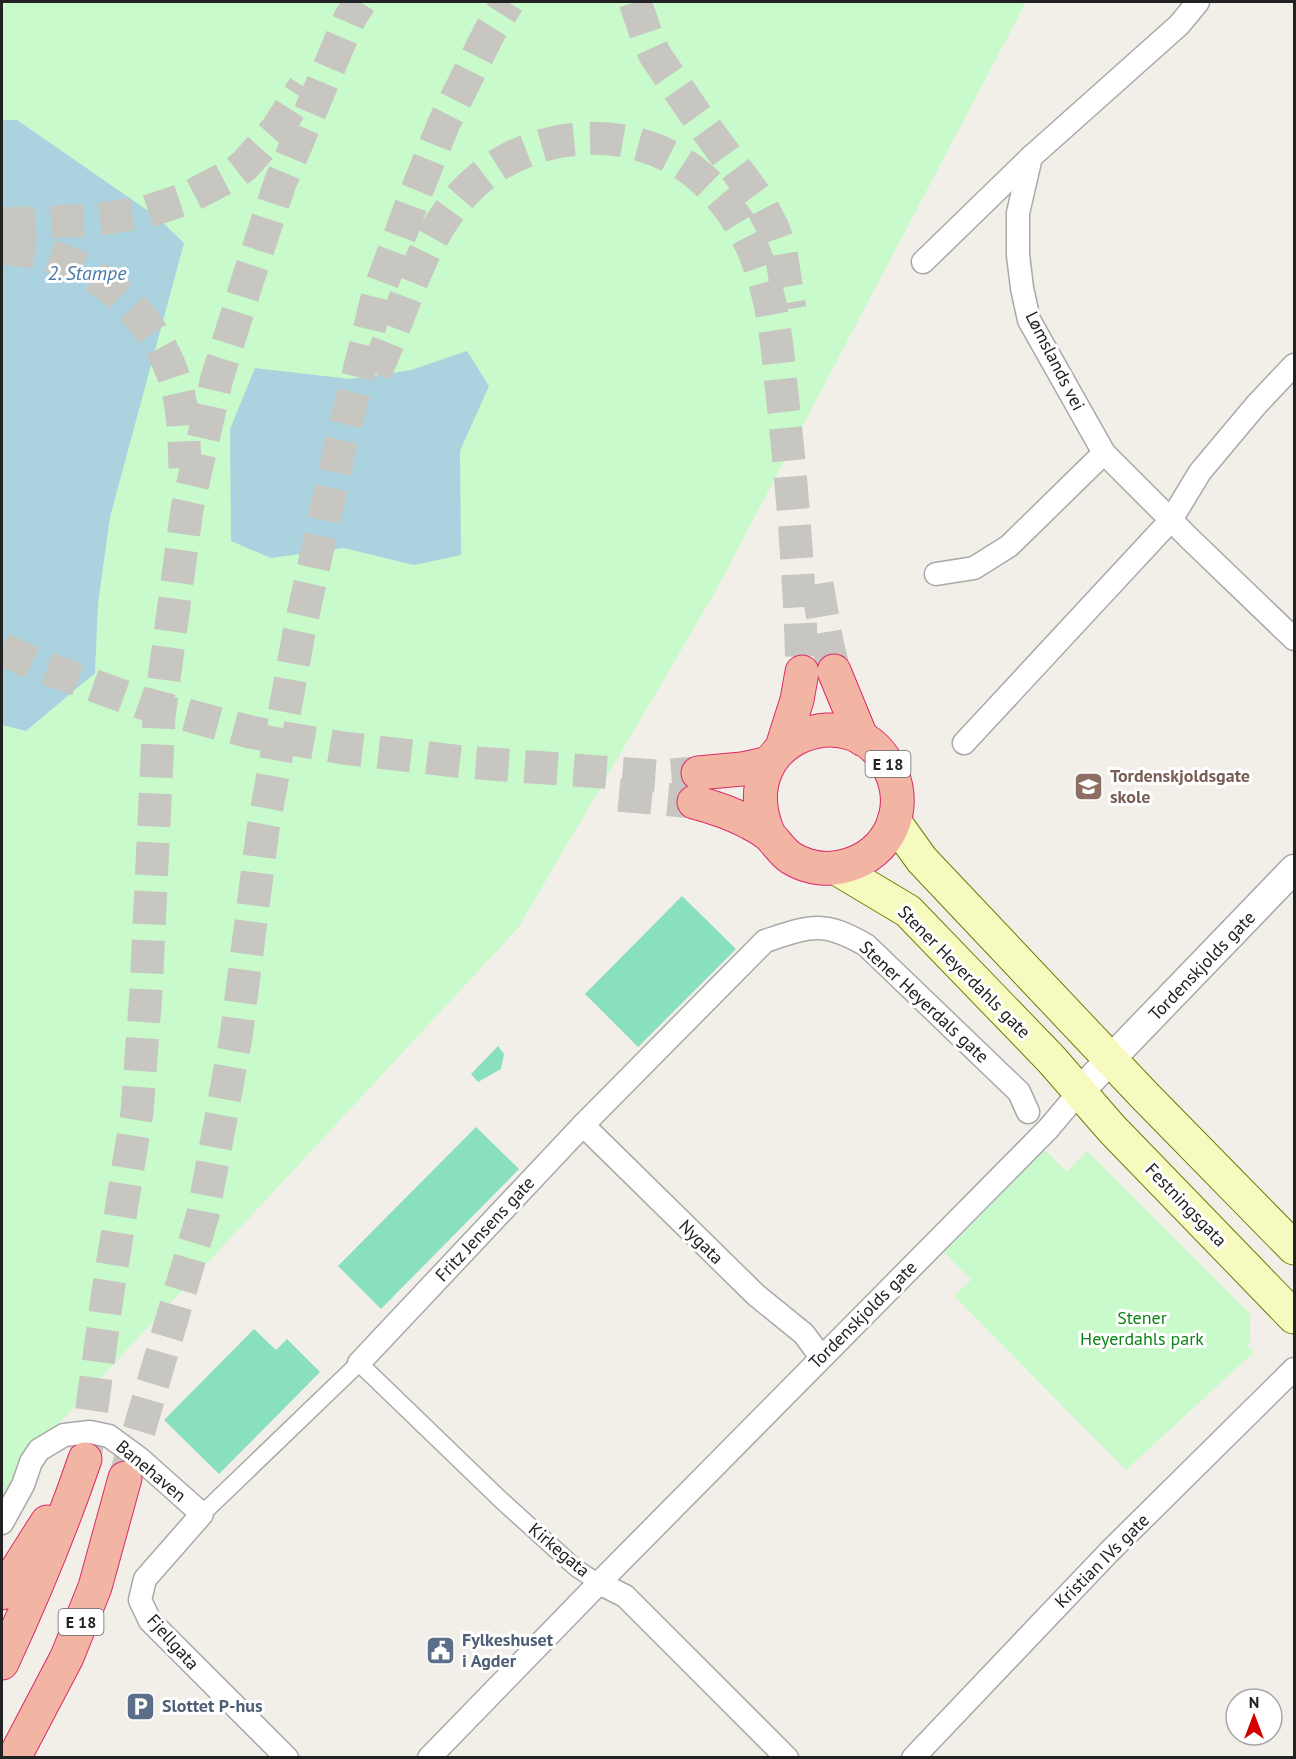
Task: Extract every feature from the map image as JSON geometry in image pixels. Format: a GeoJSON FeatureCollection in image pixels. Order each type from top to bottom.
{"type":"FeatureCollection","features":[{"type":"Feature","properties":{"kind":"highway","name":"E 18"},"geometry":{"type":"LineString","coordinates":[[769,835],[751,823],[727,813],[696,787],[776,755],[803,735],[827,730],[839,731],[862,739],[877,750],[889,765],[896,783],[898,802],[894,821],[881,844],[872,853],[849,866],[820,868],[805,865],[778,848],[769,835],[759,807],[759,792],[762,777],[776,755],[797,700],[818,671],[862,739]]}},
{"type":"Feature","properties":{"kind":"highway"},"geometry":{"type":"LineString","coordinates":[[2,1593],[85,1459],[35,1593],[2,1663]]}},
{"type":"Feature","properties":{"kind":"highway","name":"E 18"},"geometry":{"type":"LineString","coordinates":[[2,1743],[50,1654],[125,1478],[91,1597],[68,1657],[14,1758]]}},
{"type":"Feature","properties":{"kind":"main road"},"geometry":{"type":"LineString","coordinates":[[894,821],[922,860],[1111,1060],[1294,1248]]}},
{"type":"Feature","properties":{"kind":"main road","name":"Stener Heyerdahls gate"},"geometry":{"type":"LineString","coordinates":[[836,868],[908,911],[1081,1090]]}},
{"type":"Feature","properties":{"kind":"main road","name":"Festningsgata"},"geometry":{"type":"LineString","coordinates":[[1081,1090],[1112,1129],[1294,1317]]}},
{"type":"Feature","properties":{"kind":"street"},"geometry":{"type":"LineString","coordinates":[[923,262],[1031,157],[1179,25],[1198,2]]}},
{"type":"Feature","properties":{"kind":"street","name":"Lømslands vei"},"geometry":{"type":"LineString","coordinates":[[1031,157],[1018,213],[1018,255],[1029,320],[1104,453],[1294,639]]}},
{"type":"Feature","properties":{"kind":"street"},"geometry":{"type":"LineString","coordinates":[[964,743],[1171,520],[1200,472],[1257,404],[1294,365]]}},
{"type":"Feature","properties":{"kind":"street"},"geometry":{"type":"LineString","coordinates":[[936,574],[974,568],[1009,546],[1104,453]]}},
{"type":"Feature","properties":{"kind":"street","name":"Tordenskjolds gate"},"geometry":{"type":"LineString","coordinates":[[429,1758],[599,1582],[1048,1129],[1081,1090],[1294,869]]}},
{"type":"Feature","properties":{"kind":"street","name":"Stener Heyerdals gate"},"geometry":{"type":"LineString","coordinates":[[765,941],[797,930],[819,926],[843,931],[866,945],[1019,1092],[1028,1112]]}},
{"type":"Feature","properties":{"kind":"street","name":"Fritz Jensens gate"},"geometry":{"type":"LineString","coordinates":[[202,1515],[358,1363],[583,1125],[765,941]]}},
{"type":"Feature","properties":{"kind":"street","name":"Nygata"},"geometry":{"type":"LineString","coordinates":[[583,1125],[749,1288],[804,1334],[821,1357]]}},
{"type":"Feature","properties":{"kind":"street","name":"Kirkegata"},"geometry":{"type":"LineString","coordinates":[[358,1363],[576,1568],[625,1596],[787,1758]]}},
{"type":"Feature","properties":{"kind":"street","name":"Kristian IVs gate"},"geometry":{"type":"LineString","coordinates":[[913,1758],[1109,1552],[1294,1369]]}},
{"type":"Feature","properties":{"kind":"street","name":"Banehaven"},"geometry":{"type":"LineString","coordinates":[[2,1522],[39,1450],[64,1435],[90,1432],[109,1436],[139,1458],[202,1515]]}},
{"type":"Feature","properties":{"kind":"street","name":"Fjellgata"},"geometry":{"type":"LineString","coordinates":[[202,1515],[145,1579],[140,1600],[150,1621],[287,1758]]}},
{"type":"Feature","properties":{"kind":"green space"},"geometry":{"type":"Polygon","coordinates":[[[2,2],[1026,2],[714,594],[518,928],[35,1449],[2,1504],[2,2]]]}},
{"type":"Feature","properties":{"kind":"green space"},"geometry":{"type":"Polygon","coordinates":[[[682,896],[736,949],[638,1047],[585,994],[682,896]]]}},
{"type":"Feature","properties":{"kind":"green space"},"geometry":{"type":"Polygon","coordinates":[[[498,1046],[504,1054],[501,1069],[478,1082],[471,1074],[498,1046]]]}},
{"type":"Feature","properties":{"kind":"green space"},"geometry":{"type":"Polygon","coordinates":[[[476,1127],[519,1169],[381,1309],[338,1266],[476,1127]]]}},
{"type":"Feature","properties":{"kind":"green space","name":"Stener Heyerdahls park"},"geometry":{"type":"Polygon","coordinates":[[[1045,1150],[1067,1172],[1087,1151],[1250,1314],[1250,1342],[1247,1346],[1254,1352],[1126,1470],[954,1296],[971,1280],[944,1252],[1045,1150]]]}},
{"type":"Feature","properties":{"kind":"green space"},"geometry":{"type":"Polygon","coordinates":[[[254,1329],[276,1350],[287,1339],[320,1372],[219,1474],[164,1420],[254,1329]]]}},
{"type":"Feature","properties":{"kind":"water","name":"2. Stampe"},"geometry":{"type":"Polygon","coordinates":[[[2,120],[17,120],[157,217],[184,243],[110,517],[98,604],[95,673],[26,731],[2,725],[2,120]]]}},
{"type":"Feature","properties":{"kind":"water"},"geometry":{"type":"Polygon","coordinates":[[[467,351],[489,386],[460,451],[461,555],[414,565],[344,548],[271,558],[231,541],[230,429],[255,368],[350,379],[411,370],[467,351]]]}},
{"type":"Feature","properties":{"kind":"tunnel"},"geometry":{"type":"LineString","coordinates":[[85,1459],[108,1291],[137,1112],[146,991],[159,716],[187,509],[217,378],[280,183],[350,18],[360,2]]}},
{"type":"Feature","properties":{"kind":"tunnel"},"geometry":{"type":"LineString","coordinates":[[125,1478],[203,1214],[236,1037],[263,829],[299,633],[340,448],[378,294],[444,123],[490,31],[508,2]]}},
{"type":"Feature","properties":{"kind":"tunnel"},"geometry":{"type":"LineString","coordinates":[[635,2],[655,55],[758,199],[773,228],[780,247],[790,309]]}},
{"type":"Feature","properties":{"kind":"tunnel"},"geometry":{"type":"LineString","coordinates":[[2,224],[93,220],[146,212],[185,199],[235,173],[245,165],[277,129],[304,87]]}},
{"type":"Feature","properties":{"kind":"tunnel"},"geometry":{"type":"LineString","coordinates":[[375,373],[434,234],[464,193],[487,172],[514,156],[544,145],[574,139],[606,139],[637,144],[666,154],[693,171],[714,190],[740,223],[753,249],[769,298],[778,355],[790,477],[798,574],[802,672]]}},
{"type":"Feature","properties":{"kind":"tunnel"},"geometry":{"type":"LineString","coordinates":[[2,248],[39,253],[73,264],[94,276],[132,307],[147,326],[171,368],[181,410],[185,468]]}},
{"type":"Feature","properties":{"kind":"tunnel"},"geometry":{"type":"LineString","coordinates":[[817,584],[834,671]]}},
{"type":"Feature","properties":{"kind":"tunnel"},"geometry":{"type":"LineString","coordinates":[[2,649],[37,665],[142,703],[250,732],[343,748],[464,762],[656,776],[698,773]]}},
{"type":"Feature","properties":{"kind":"tunnel"},"geometry":{"type":"LineString","coordinates":[[619,795],[694,802]]}},
{"type":"Feature","properties":{"kind":"place","name":"Tordenskjoldsgate skole"},"geometry":{"type":"Point","coordinates":[1089,786]}},
{"type":"Feature","properties":{"kind":"place","name":"Fylkeshuset i Agder"},"geometry":{"type":"Point","coordinates":[441,1650]}},
{"type":"Feature","properties":{"kind":"place","name":"Slottet P-hus"},"geometry":{"type":"Point","coordinates":[141,1706]}}]}
